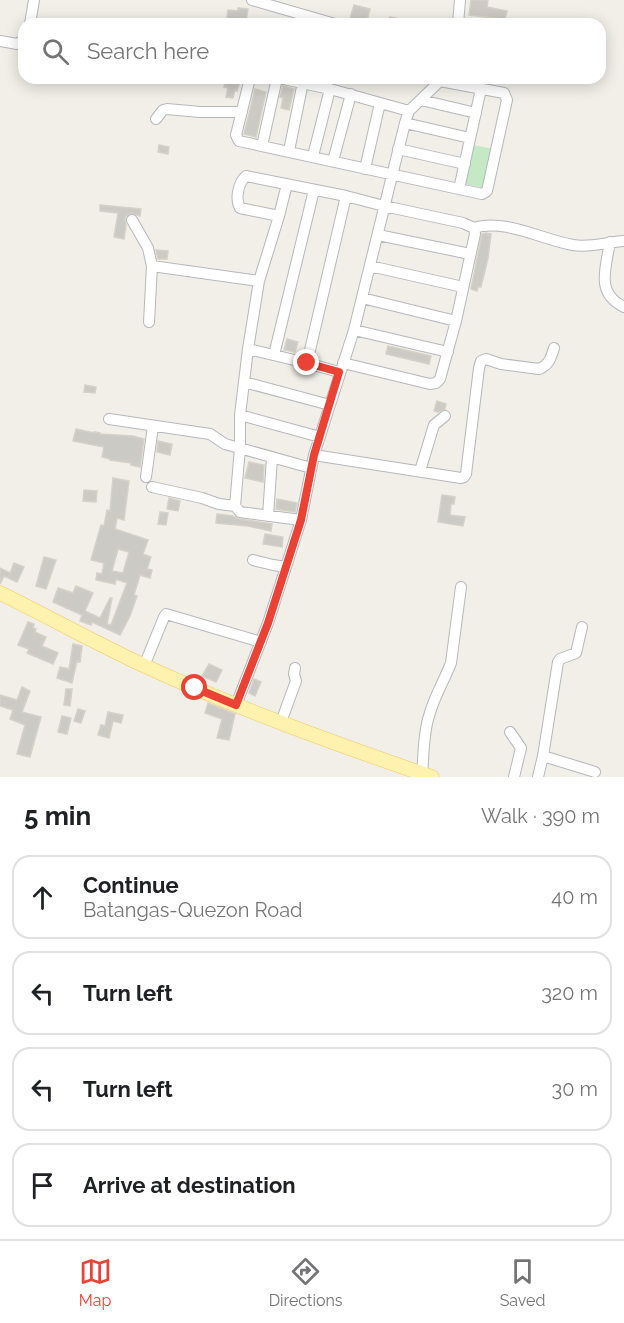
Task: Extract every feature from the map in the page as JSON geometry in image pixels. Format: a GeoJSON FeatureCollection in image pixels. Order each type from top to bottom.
{"type":"FeatureCollection","features":[{"type":"Feature","properties":{"kind":"main road"},"geometry":{"type":"LineString","coordinates":[[0,593],[144,666],[195,688],[427,775]]}},
{"type":"Feature","properties":{"kind":"street"},"geometry":{"type":"LineString","coordinates":[[31,18],[34,0]]}},
{"type":"Feature","properties":{"kind":"street"},"geometry":{"type":"LineString","coordinates":[[252,0],[314,18]]}},
{"type":"Feature","properties":{"kind":"street"},"geometry":{"type":"LineString","coordinates":[[458,18],[460,0]]}},
{"type":"Feature","properties":{"kind":"street"},"geometry":{"type":"LineString","coordinates":[[0,41],[18,43]]}},
{"type":"Feature","properties":{"kind":"street"},"geometry":{"type":"LineString","coordinates":[[249,84],[236,135],[239,141],[482,194],[487,191],[507,100],[504,93],[459,84]]}},
{"type":"Feature","properties":{"kind":"street"},"geometry":{"type":"LineString","coordinates":[[262,146],[277,84]]}},
{"type":"Feature","properties":{"kind":"street"},"geometry":{"type":"LineString","coordinates":[[289,151],[303,84]]}},
{"type":"Feature","properties":{"kind":"street"},"geometry":{"type":"LineString","coordinates":[[311,84],[410,111]]}},
{"type":"Feature","properties":{"kind":"street"},"geometry":{"type":"LineString","coordinates":[[236,705],[261,642],[301,520],[314,455],[354,330],[405,123],[410,111],[437,84]]}},
{"type":"Feature","properties":{"kind":"street"},"geometry":{"type":"LineString","coordinates":[[313,156],[330,89]]}},
{"type":"Feature","properties":{"kind":"street"},"geometry":{"type":"LineString","coordinates":[[459,189],[481,89]]}},
{"type":"Feature","properties":{"kind":"street"},"geometry":{"type":"LineString","coordinates":[[333,161],[351,94]]}},
{"type":"Feature","properties":{"kind":"street"},"geometry":{"type":"LineString","coordinates":[[421,100],[476,113]]}},
{"type":"Feature","properties":{"kind":"street"},"geometry":{"type":"LineString","coordinates":[[365,169],[380,103]]}},
{"type":"Feature","properties":{"kind":"street"},"geometry":{"type":"LineString","coordinates":[[156,119],[163,110],[167,109],[242,112]]}},
{"type":"Feature","properties":{"kind":"street"},"geometry":{"type":"LineString","coordinates":[[405,123],[470,138]]}},
{"type":"Feature","properties":{"kind":"street"},"geometry":{"type":"LineString","coordinates":[[398,149],[465,164]]}},
{"type":"Feature","properties":{"kind":"street"},"geometry":{"type":"LineString","coordinates":[[279,216],[240,208],[237,203],[240,181],[246,177],[287,184],[463,223],[474,228],[482,225],[506,227],[574,245],[588,246],[624,241]]}},
{"type":"Feature","properties":{"kind":"street"},"geometry":{"type":"LineString","coordinates":[[235,506],[240,448],[240,415],[248,349],[259,281],[287,184]]}},
{"type":"Feature","properties":{"kind":"street"},"geometry":{"type":"LineString","coordinates":[[274,356],[314,190]]}},
{"type":"Feature","properties":{"kind":"street"},"geometry":{"type":"LineString","coordinates":[[307,363],[346,196]]}},
{"type":"Feature","properties":{"kind":"street"},"geometry":{"type":"LineString","coordinates":[[132,220],[148,248],[152,266],[149,322]]}},
{"type":"Feature","properties":{"kind":"street"},"geometry":{"type":"LineString","coordinates":[[248,349],[307,363],[430,384],[436,383],[440,379],[456,321],[475,234],[474,228]]}},
{"type":"Feature","properties":{"kind":"street"},"geometry":{"type":"LineString","coordinates":[[378,235],[470,254]]}},
{"type":"Feature","properties":{"kind":"street"},"geometry":{"type":"LineString","coordinates":[[610,242],[604,282],[607,294],[615,303],[624,307]]}},
{"type":"Feature","properties":{"kind":"street"},"geometry":{"type":"LineString","coordinates":[[152,266],[259,281]]}},
{"type":"Feature","properties":{"kind":"street"},"geometry":{"type":"LineString","coordinates":[[370,266],[463,287]]}},
{"type":"Feature","properties":{"kind":"street"},"geometry":{"type":"LineString","coordinates":[[362,298],[456,321]]}},
{"type":"Feature","properties":{"kind":"street"},"geometry":{"type":"LineString","coordinates":[[354,330],[448,352]]}},
{"type":"Feature","properties":{"kind":"street"},"geometry":{"type":"LineString","coordinates":[[314,455],[464,477],[481,361],[486,359],[501,364],[539,369],[549,361],[554,348]]}},
{"type":"Feature","properties":{"kind":"street"},"geometry":{"type":"LineString","coordinates":[[244,382],[330,405]]}},
{"type":"Feature","properties":{"kind":"street"},"geometry":{"type":"LineString","coordinates":[[240,415],[320,437]]}},
{"type":"Feature","properties":{"kind":"street"},"geometry":{"type":"LineString","coordinates":[[420,471],[434,425],[445,416]]}},
{"type":"Feature","properties":{"kind":"street"},"geometry":{"type":"LineString","coordinates":[[109,419],[210,434],[221,443],[311,468]]}},
{"type":"Feature","properties":{"kind":"street"},"geometry":{"type":"LineString","coordinates":[[146,477],[151,441],[148,425]]}},
{"type":"Feature","properties":{"kind":"street"},"geometry":{"type":"LineString","coordinates":[[268,516],[272,458]]}},
{"type":"Feature","properties":{"kind":"street"},"geometry":{"type":"LineString","coordinates":[[152,488],[235,506],[240,512],[301,520]]}},
{"type":"Feature","properties":{"kind":"street"},"geometry":{"type":"LineString","coordinates":[[253,560],[286,567]]}},
{"type":"Feature","properties":{"kind":"street"},"geometry":{"type":"LineString","coordinates":[[427,775],[428,719],[450,663],[460,587]]}},
{"type":"Feature","properties":{"kind":"street"},"geometry":{"type":"LineString","coordinates":[[144,666],[166,614],[261,642]]}},
{"type":"Feature","properties":{"kind":"street"},"geometry":{"type":"LineString","coordinates":[[538,777],[558,662],[576,653],[582,627]]}},
{"type":"Feature","properties":{"kind":"street"},"geometry":{"type":"LineString","coordinates":[[281,722],[296,681],[295,668]]}},
{"type":"Feature","properties":{"kind":"street"},"geometry":{"type":"LineString","coordinates":[[510,732],[520,748],[514,777]]}},
{"type":"Feature","properties":{"kind":"street"},"geometry":{"type":"LineString","coordinates":[[543,756],[594,772]]}},
{"type":"Feature","properties":{"kind":"green space"},"geometry":{"type":"Polygon","coordinates":[[[473,145],[494,149],[486,188],[465,184],[473,145]]]}},
{"type":"Feature","properties":{"kind":"building"},"geometry":{"type":"Polygon","coordinates":[[[471,0],[488,0],[487,7],[507,11],[505,18],[469,15],[471,0]]]}},
{"type":"Feature","properties":{"kind":"building"},"geometry":{"type":"Polygon","coordinates":[[[354,5],[370,9],[368,18],[350,18],[354,5]]]}},
{"type":"Feature","properties":{"kind":"building"},"geometry":{"type":"Polygon","coordinates":[[[238,8],[248,9],[246,18],[227,18],[228,10],[238,11],[238,8]]]}},
{"type":"Feature","properties":{"kind":"building"},"geometry":{"type":"Polygon","coordinates":[[[225,84],[239,84],[233,98],[226,97],[228,88],[224,87],[225,84]]]}},
{"type":"Feature","properties":{"kind":"building"},"geometry":{"type":"Polygon","coordinates":[[[283,86],[294,89],[289,110],[281,108],[283,98],[280,97],[283,86]]]}},
{"type":"Feature","properties":{"kind":"building"},"geometry":{"type":"Polygon","coordinates":[[[255,89],[266,92],[256,137],[244,134],[255,89]]]}},
{"type":"Feature","properties":{"kind":"building"},"geometry":{"type":"Polygon","coordinates":[[[159,145],[169,147],[168,154],[158,152],[159,145]]]}},
{"type":"Feature","properties":{"kind":"building"},"geometry":{"type":"Polygon","coordinates":[[[100,205],[141,209],[140,216],[131,213],[125,217],[124,239],[114,237],[118,213],[100,211],[100,205]]]}},
{"type":"Feature","properties":{"kind":"building"},"geometry":{"type":"Polygon","coordinates":[[[482,234],[491,234],[488,258],[481,287],[478,287],[477,291],[471,289],[482,234]]]}},
{"type":"Feature","properties":{"kind":"building"},"geometry":{"type":"Polygon","coordinates":[[[156,250],[168,251],[167,259],[158,259],[156,250]]]}},
{"type":"Feature","properties":{"kind":"building"},"geometry":{"type":"Polygon","coordinates":[[[287,339],[298,342],[295,352],[284,350],[287,339]]]}},
{"type":"Feature","properties":{"kind":"building"},"geometry":{"type":"Polygon","coordinates":[[[388,346],[431,356],[429,364],[386,354],[388,346]]]}},
{"type":"Feature","properties":{"kind":"building"},"geometry":{"type":"Polygon","coordinates":[[[85,385],[96,387],[95,393],[84,392],[85,385]]]}},
{"type":"Feature","properties":{"kind":"building"},"geometry":{"type":"Polygon","coordinates":[[[437,401],[446,404],[445,409],[434,411],[437,401]]]}},
{"type":"Feature","properties":{"kind":"building"},"geometry":{"type":"Polygon","coordinates":[[[76,429],[144,439],[140,467],[102,457],[104,447],[73,441],[76,429]]]}},
{"type":"Feature","properties":{"kind":"building"},"geometry":{"type":"Polygon","coordinates":[[[158,441],[172,444],[170,455],[157,452],[158,441]]]}},
{"type":"Feature","properties":{"kind":"building"},"geometry":{"type":"Polygon","coordinates":[[[249,462],[264,465],[263,482],[245,478],[249,462]]]}},
{"type":"Feature","properties":{"kind":"building"},"geometry":{"type":"Polygon","coordinates":[[[113,478],[129,481],[124,520],[117,518],[115,529],[148,540],[143,554],[151,557],[147,569],[152,570],[150,578],[140,575],[134,595],[137,596],[120,635],[92,622],[91,625],[80,621],[82,615],[53,602],[58,588],[73,593],[76,586],[93,593],[85,611],[100,618],[112,598],[107,624],[111,625],[127,583],[116,579],[115,584],[96,580],[97,573],[102,574],[104,563],[91,560],[101,525],[104,526],[107,510],[110,511],[113,478]],[[118,549],[112,571],[123,573],[129,552],[118,549]]]}},
{"type":"Feature","properties":{"kind":"building"},"geometry":{"type":"Polygon","coordinates":[[[84,490],[97,491],[96,502],[83,501],[84,490]]]}},
{"type":"Feature","properties":{"kind":"building"},"geometry":{"type":"Polygon","coordinates":[[[442,495],[455,497],[454,504],[451,504],[450,515],[465,517],[463,526],[438,522],[442,495]]]}},
{"type":"Feature","properties":{"kind":"building"},"geometry":{"type":"Polygon","coordinates":[[[169,498],[180,501],[178,511],[167,509],[169,498]]]}},
{"type":"Feature","properties":{"kind":"building"},"geometry":{"type":"Polygon","coordinates":[[[277,499],[297,503],[295,512],[276,509],[277,499]]]}},
{"type":"Feature","properties":{"kind":"building"},"geometry":{"type":"Polygon","coordinates":[[[160,512],[168,513],[166,525],[158,524],[160,512]]]}},
{"type":"Feature","properties":{"kind":"building"},"geometry":{"type":"Polygon","coordinates":[[[217,514],[272,524],[271,531],[216,523],[217,514]]]}},
{"type":"Feature","properties":{"kind":"building"},"geometry":{"type":"Polygon","coordinates":[[[265,534],[283,537],[282,547],[263,544],[265,534]]]}},
{"type":"Feature","properties":{"kind":"building"},"geometry":{"type":"Polygon","coordinates":[[[44,557],[56,560],[46,589],[36,586],[44,557]]]}},
{"type":"Feature","properties":{"kind":"building"},"geometry":{"type":"Polygon","coordinates":[[[14,563],[24,567],[17,582],[4,576],[0,584],[0,568],[10,573],[14,563]]]}},
{"type":"Feature","properties":{"kind":"building"},"geometry":{"type":"Polygon","coordinates":[[[28,622],[34,624],[35,632],[46,637],[42,646],[58,653],[53,664],[27,653],[29,649],[18,645],[28,622]]]}},
{"type":"Feature","properties":{"kind":"building"},"geometry":{"type":"Polygon","coordinates":[[[73,644],[82,646],[80,662],[77,661],[72,683],[57,678],[60,667],[69,669],[73,644]]]}},
{"type":"Feature","properties":{"kind":"building"},"geometry":{"type":"Polygon","coordinates":[[[209,664],[222,670],[216,682],[202,676],[209,664]]]}},
{"type":"Feature","properties":{"kind":"building"},"geometry":{"type":"Polygon","coordinates":[[[254,679],[261,682],[255,696],[249,693],[254,679]]]}},
{"type":"Feature","properties":{"kind":"building"},"geometry":{"type":"Polygon","coordinates":[[[22,687],[30,691],[22,712],[41,717],[30,757],[17,754],[25,725],[10,719],[13,710],[0,706],[0,695],[17,700],[22,687]]]}},
{"type":"Feature","properties":{"kind":"building"},"geometry":{"type":"Polygon","coordinates":[[[66,689],[72,689],[70,706],[64,705],[66,689]]]}},
{"type":"Feature","properties":{"kind":"building"},"geometry":{"type":"Polygon","coordinates":[[[208,703],[235,714],[229,740],[217,738],[222,719],[205,713],[208,703]]]}},
{"type":"Feature","properties":{"kind":"building"},"geometry":{"type":"Polygon","coordinates":[[[78,709],[85,711],[81,723],[74,721],[78,709]]]}},
{"type":"Feature","properties":{"kind":"building"},"geometry":{"type":"Polygon","coordinates":[[[108,712],[123,715],[121,723],[113,721],[109,738],[98,735],[101,725],[105,726],[108,712]]]}},
{"type":"Feature","properties":{"kind":"building"},"geometry":{"type":"Polygon","coordinates":[[[62,716],[71,718],[67,734],[58,732],[62,716]]]}},
{"type":"Feature","properties":{"kind":"route"},"geometry":{"type":"LineString","coordinates":[[195,688],[236,705],[268,623],[301,520],[314,455],[339,372],[307,363]]}}]}
